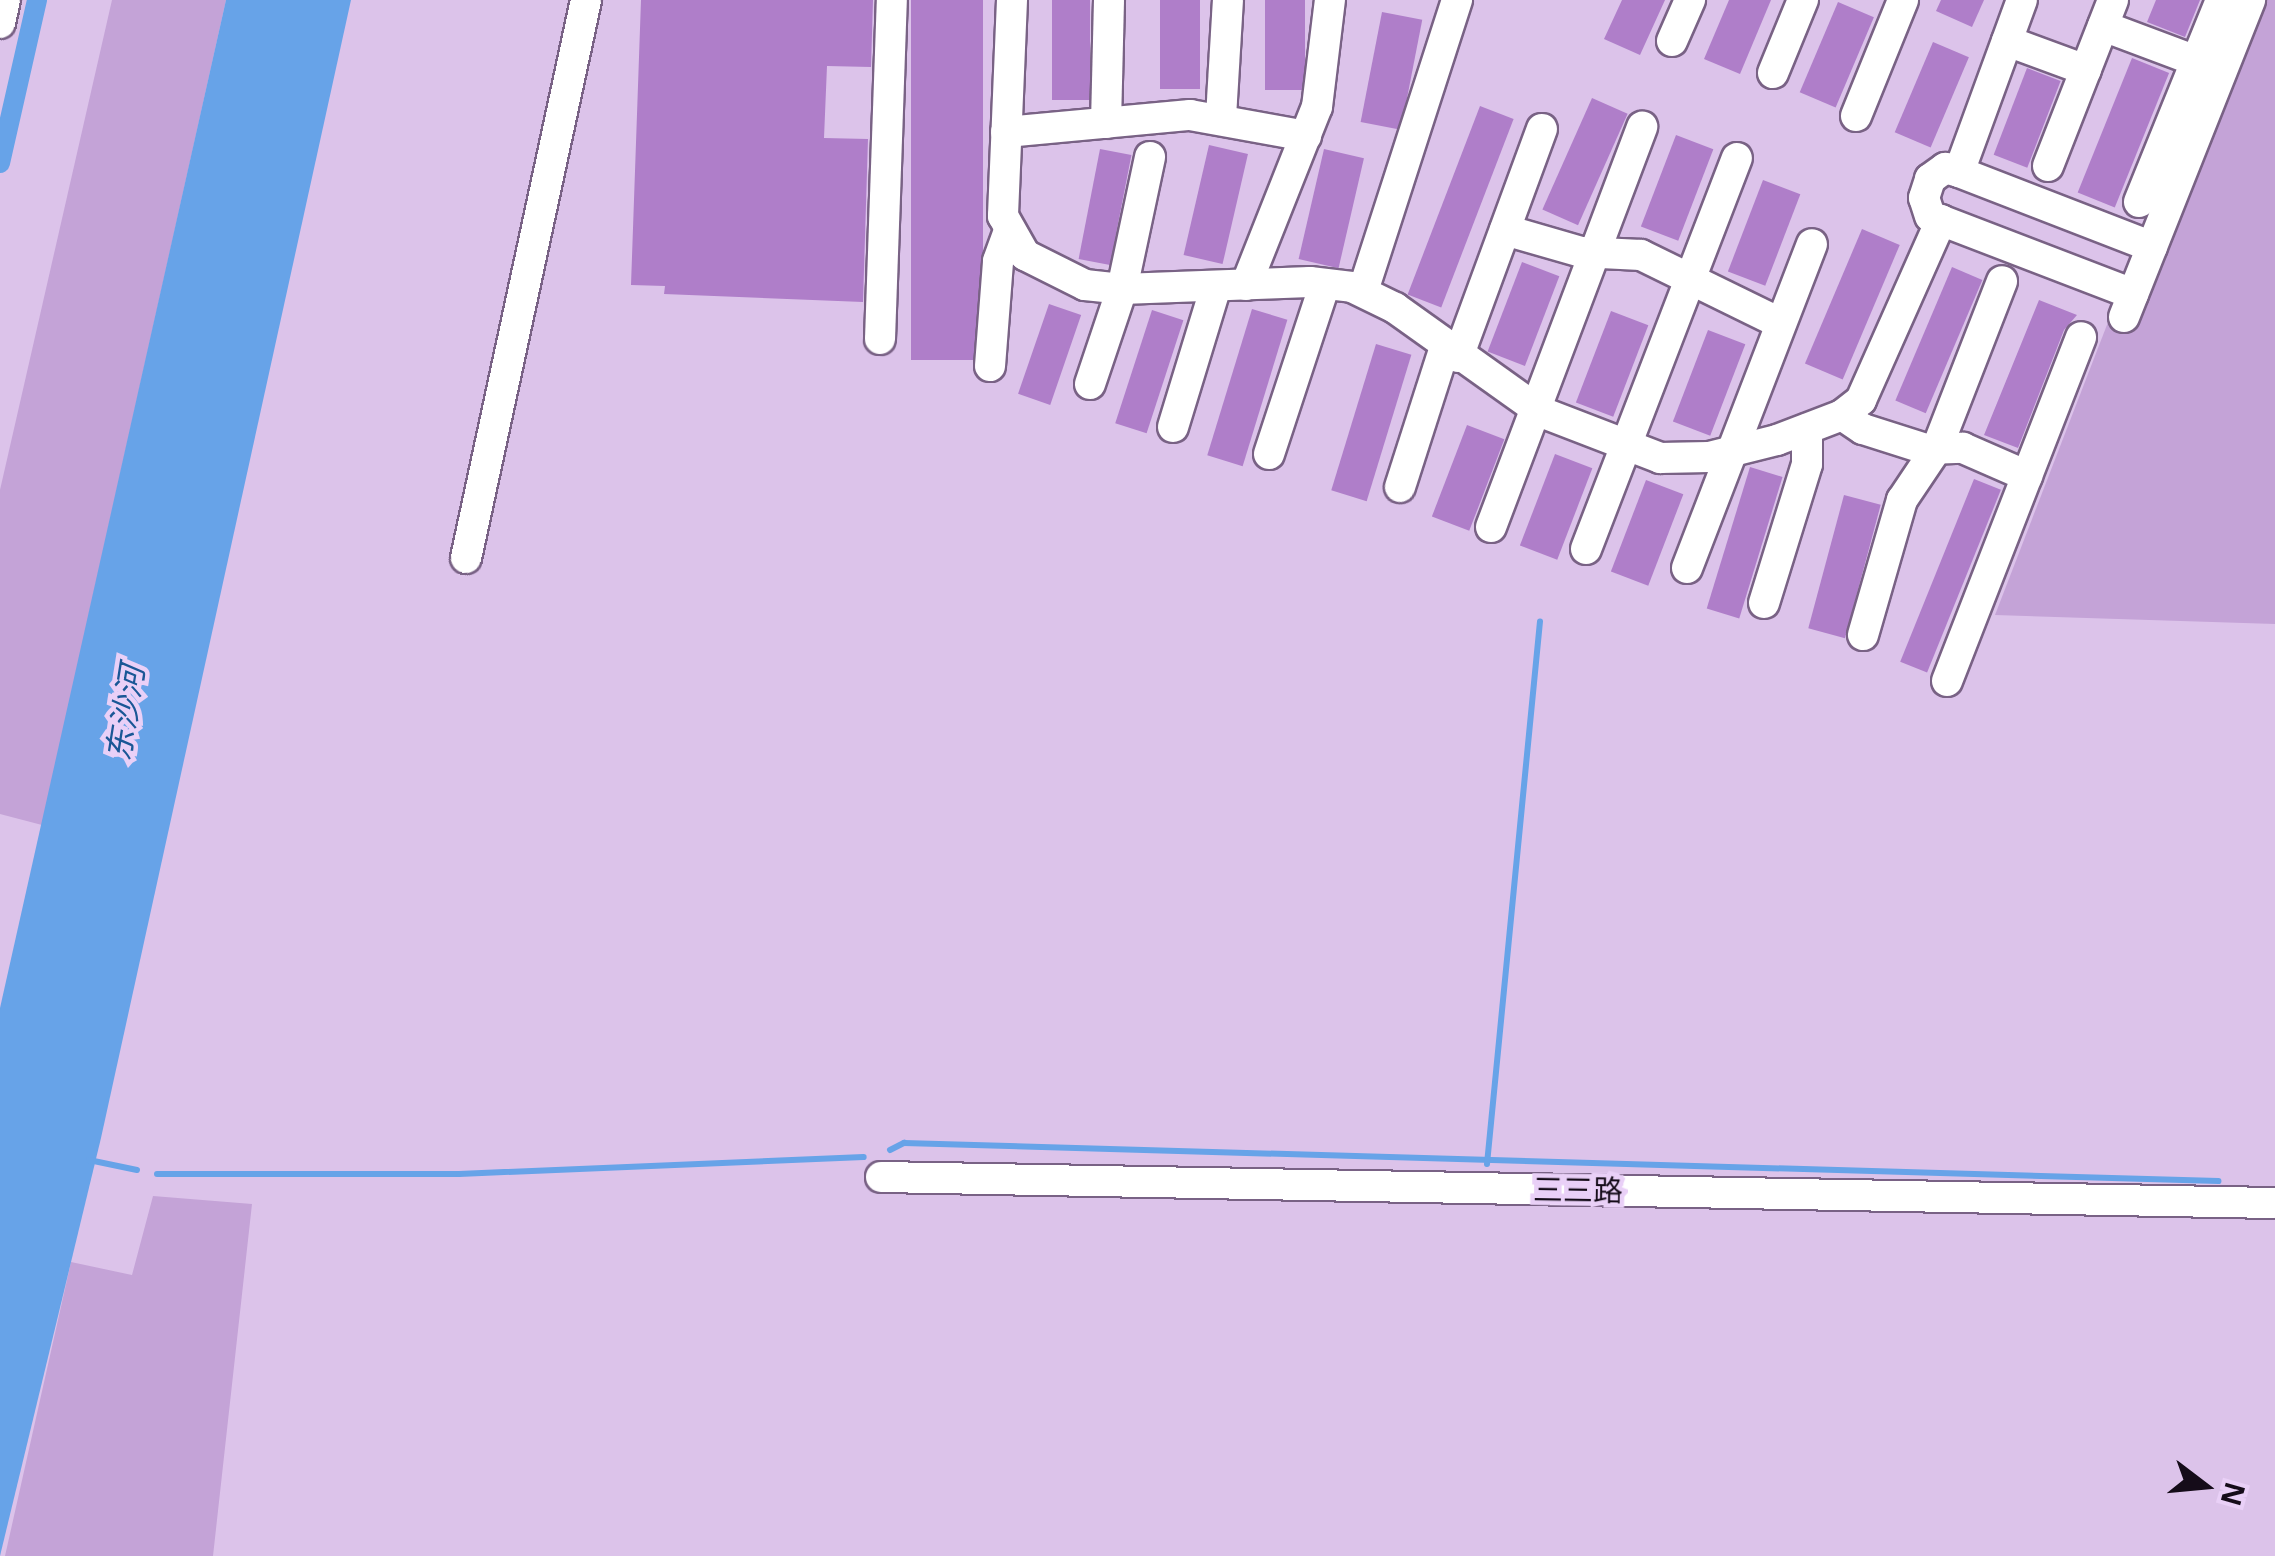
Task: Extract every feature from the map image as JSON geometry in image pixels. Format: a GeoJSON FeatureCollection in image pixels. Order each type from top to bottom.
{"type":"FeatureCollection","features":[{"type":"Feature","properties":{"kind":"street"},"geometry":{"type":"LineString","coordinates":[[0,23],[6,0]]}},
{"type":"Feature","properties":{"kind":"street"},"geometry":{"type":"LineString","coordinates":[[466,558],[586,0]]}},
{"type":"Feature","properties":{"kind":"street"},"geometry":{"type":"LineString","coordinates":[[880,339],[892,0]]}},
{"type":"Feature","properties":{"kind":"street"},"geometry":{"type":"LineString","coordinates":[[1012,0],[1003,216],[1008,234],[1049,270],[1122,289],[1325,284],[1363,290],[1532,406],[1624,447],[1660,458],[1728,452],[1842,416],[1862,400],[1951,224],[1970,176],[2022,0]]}},
{"type":"Feature","properties":{"kind":"street"},"geometry":{"type":"LineString","coordinates":[[1106,123],[1108,0]]}},
{"type":"Feature","properties":{"kind":"street"},"geometry":{"type":"LineString","coordinates":[[1221,117],[1228,0]]}},
{"type":"Feature","properties":{"kind":"street"},"geometry":{"type":"LineString","coordinates":[[1173,427],[1231,286],[1306,136],[1322,90],[1330,0]]}},
{"type":"Feature","properties":{"kind":"street"},"geometry":{"type":"LineString","coordinates":[[1363,290],[1457,0]]}},
{"type":"Feature","properties":{"kind":"street"},"geometry":{"type":"LineString","coordinates":[[1672,41],[1690,0]]}},
{"type":"Feature","properties":{"kind":"street"},"geometry":{"type":"LineString","coordinates":[[1773,73],[1803,0]]}},
{"type":"Feature","properties":{"kind":"street"},"geometry":{"type":"LineString","coordinates":[[2139,202],[2221,0]]}},
{"type":"Feature","properties":{"kind":"street"},"geometry":{"type":"LineString","coordinates":[[2152,247],[1945,168],[1930,179],[1924,198],[1930,216],[2128,306],[2152,247],[2250,0]]}},
{"type":"Feature","properties":{"kind":"street"},"geometry":{"type":"LineString","coordinates":[[1856,116],[1895,2]]}},
{"type":"Feature","properties":{"kind":"street"},"geometry":{"type":"LineString","coordinates":[[2048,166],[2108,13],[2196,61]]}},
{"type":"Feature","properties":{"kind":"street"},"geometry":{"type":"LineString","coordinates":[[2007,41],[2086,70]]}},
{"type":"Feature","properties":{"kind":"street"},"geometry":{"type":"LineString","coordinates":[[1006,132],[1221,117],[1306,136]]}},
{"type":"Feature","properties":{"kind":"street"},"geometry":{"type":"LineString","coordinates":[[1490,527],[1532,406],[1642,127]]}},
{"type":"Feature","properties":{"kind":"street"},"geometry":{"type":"LineString","coordinates":[[1400,486],[1542,129]]}},
{"type":"Feature","properties":{"kind":"street"},"geometry":{"type":"LineString","coordinates":[[1090,384],[1122,289],[1150,157]]}},
{"type":"Feature","properties":{"kind":"street"},"geometry":{"type":"LineString","coordinates":[[1586,548],[1736,158]]}},
{"type":"Feature","properties":{"kind":"street"},"geometry":{"type":"LineString","coordinates":[[1504,230],[1593,252],[1641,255],[1780,323]]}},
{"type":"Feature","properties":{"kind":"street"},"geometry":{"type":"LineString","coordinates":[[990,366],[998,261],[1008,234]]}},
{"type":"Feature","properties":{"kind":"street"},"geometry":{"type":"LineString","coordinates":[[1687,568],[1728,452],[1812,244]]}},
{"type":"Feature","properties":{"kind":"street"},"geometry":{"type":"LineString","coordinates":[[1863,635],[1902,500],[1937,448],[2002,282]]}},
{"type":"Feature","properties":{"kind":"street"},"geometry":{"type":"LineString","coordinates":[[1269,454],[1325,284]]}},
{"type":"Feature","properties":{"kind":"street"},"geometry":{"type":"LineString","coordinates":[[1947,681],[2081,337]]}},
{"type":"Feature","properties":{"kind":"street"},"geometry":{"type":"LineString","coordinates":[[1842,416],[1863,429],[1937,448],[1963,448],[2027,476]]}},
{"type":"Feature","properties":{"kind":"street"},"geometry":{"type":"LineString","coordinates":[[1764,603],[1807,464],[1808,428]]}},
{"type":"Feature","properties":{"kind":"street","name":"三三路"},"geometry":{"type":"LineString","coordinates":[[881,1177],[2275,1204]]}},
{"type":"Feature","properties":{"kind":"shaded area"},"geometry":{"type":"Polygon","coordinates":[[[112,0],[226,0],[42,825],[0,814],[0,490],[112,0]]]}},
{"type":"Feature","properties":{"kind":"shaded area"},"geometry":{"type":"Polygon","coordinates":[[[2259,0],[2275,0],[2275,624],[1995,615],[2110,317],[2259,0]]]}},
{"type":"Feature","properties":{"kind":"shaded area"},"geometry":{"type":"Polygon","coordinates":[[[153,1196],[252,1204],[213,1556],[5,1556],[71,1262],[132,1275],[153,1196]]]}},
{"type":"Feature","properties":{"kind":"water","name":"东沙河"},"geometry":{"type":"Polygon","coordinates":[[[226,0],[351,0],[101,1138],[0,1556],[0,1008],[226,0]]]}},
{"type":"Feature","properties":{"kind":"building"},"geometry":{"type":"Polygon","coordinates":[[[641,0],[873,0],[871,67],[827,66],[824,138],[868,139],[863,302],[664,294],[665,286],[631,285],[641,0]]]}},
{"type":"Feature","properties":{"kind":"building"},"geometry":{"type":"Polygon","coordinates":[[[911,0],[983,0],[983,360],[911,360],[911,0]]]}},
{"type":"Feature","properties":{"kind":"building"},"geometry":{"type":"Polygon","coordinates":[[[1052,0],[1090,0],[1090,100],[1052,100],[1052,0]]]}},
{"type":"Feature","properties":{"kind":"building"},"geometry":{"type":"Polygon","coordinates":[[[1160,0],[1200,0],[1200,89],[1160,89],[1160,0]]]}},
{"type":"Feature","properties":{"kind":"building"},"geometry":{"type":"Polygon","coordinates":[[[1265,0],[1305,0],[1305,90],[1265,90],[1265,0]]]}},
{"type":"Feature","properties":{"kind":"building"},"geometry":{"type":"Polygon","coordinates":[[[1622,0],[1665,0],[1640,55],[1604,39],[1622,0]]]}},
{"type":"Feature","properties":{"kind":"building"},"geometry":{"type":"Polygon","coordinates":[[[1729,0],[1771,0],[1740,74],[1704,59],[1729,0]]]}},
{"type":"Feature","properties":{"kind":"building"},"geometry":{"type":"Polygon","coordinates":[[[1941,0],[1984,0],[1972,27],[1936,11],[1941,0]]]}},
{"type":"Feature","properties":{"kind":"building"},"geometry":{"type":"Polygon","coordinates":[[[2156,0],[2200,0],[2185,37],[2147,22],[2156,0]]]}},
{"type":"Feature","properties":{"kind":"building"},"geometry":{"type":"Polygon","coordinates":[[[1838,2],[1874,17],[1836,107],[1800,92],[1838,2]]]}},
{"type":"Feature","properties":{"kind":"building"},"geometry":{"type":"Polygon","coordinates":[[[1382,12],[1422,20],[1401,130],[1361,122],[1382,12]]]}},
{"type":"Feature","properties":{"kind":"building"},"geometry":{"type":"Polygon","coordinates":[[[1933,42],[1969,57],[1931,147],[1895,132],[1933,42]]]}},
{"type":"Feature","properties":{"kind":"building"},"geometry":{"type":"Polygon","coordinates":[[[2132,58],[2169,73],[2115,207],[2078,192],[2132,58]]]}},
{"type":"Feature","properties":{"kind":"building"},"geometry":{"type":"Polygon","coordinates":[[[2027,68],[2061,81],[2027,168],[1994,155],[2027,68]]]}},
{"type":"Feature","properties":{"kind":"building"},"geometry":{"type":"Polygon","coordinates":[[[1592,98],[1628,114],[1578,225],[1542,209],[1592,98]]]}},
{"type":"Feature","properties":{"kind":"building"},"geometry":{"type":"Polygon","coordinates":[[[1480,106],[1514,119],[1441,307],[1408,295],[1480,106]]]}},
{"type":"Feature","properties":{"kind":"building"},"geometry":{"type":"Polygon","coordinates":[[[1676,135],[1713,149],[1678,241],[1641,226],[1676,135]]]}},
{"type":"Feature","properties":{"kind":"building"},"geometry":{"type":"Polygon","coordinates":[[[1209,145],[1248,154],[1223,264],[1184,255],[1209,145]]]}},
{"type":"Feature","properties":{"kind":"building"},"geometry":{"type":"Polygon","coordinates":[[[1100,149],[1131,155],[1110,265],[1079,259],[1100,149]]]}},
{"type":"Feature","properties":{"kind":"building"},"geometry":{"type":"Polygon","coordinates":[[[1324,149],[1364,158],[1339,268],[1299,259],[1324,149]]]}},
{"type":"Feature","properties":{"kind":"building"},"geometry":{"type":"Polygon","coordinates":[[[1763,180],[1800,194],[1765,286],[1728,271],[1763,180]]]}},
{"type":"Feature","properties":{"kind":"building"},"geometry":{"type":"Polygon","coordinates":[[[1862,229],[1900,245],[1843,379],[1805,363],[1862,229]]]}},
{"type":"Feature","properties":{"kind":"building"},"geometry":{"type":"Polygon","coordinates":[[[1522,262],[1559,276],[1525,366],[1488,352],[1522,262]]]}},
{"type":"Feature","properties":{"kind":"building"},"geometry":{"type":"Polygon","coordinates":[[[1952,267],[1982,280],[1926,413],[1895,400],[1952,267]]]}},
{"type":"Feature","properties":{"kind":"building"},"geometry":{"type":"Polygon","coordinates":[[[2039,300],[2077,315],[2064,330],[2018,448],[1984,435],[2039,300]]]}},
{"type":"Feature","properties":{"kind":"building"},"geometry":{"type":"Polygon","coordinates":[[[1049,304],[1081,315],[1050,405],[1018,394],[1049,304]]]}},
{"type":"Feature","properties":{"kind":"building"},"geometry":{"type":"Polygon","coordinates":[[[1252,309],[1287,320],[1243,466],[1207,455],[1252,309]]]}},
{"type":"Feature","properties":{"kind":"building"},"geometry":{"type":"Polygon","coordinates":[[[1152,310],[1183,320],[1147,433],[1115,423],[1152,310]]]}},
{"type":"Feature","properties":{"kind":"building"},"geometry":{"type":"Polygon","coordinates":[[[1611,311],[1648,325],[1613,417],[1576,402],[1611,311]]]}},
{"type":"Feature","properties":{"kind":"building"},"geometry":{"type":"Polygon","coordinates":[[[1708,330],[1745,344],[1710,436],[1673,421],[1708,330]]]}},
{"type":"Feature","properties":{"kind":"building"},"geometry":{"type":"Polygon","coordinates":[[[1376,344],[1411,355],[1367,501],[1331,490],[1376,344]]]}},
{"type":"Feature","properties":{"kind":"building"},"geometry":{"type":"Polygon","coordinates":[[[1467,425],[1504,439],[1469,531],[1432,516],[1467,425]]]}},
{"type":"Feature","properties":{"kind":"building"},"geometry":{"type":"Polygon","coordinates":[[[1555,454],[1592,468],[1557,560],[1520,545],[1555,454]]]}},
{"type":"Feature","properties":{"kind":"building"},"geometry":{"type":"Polygon","coordinates":[[[1750,467],[1783,477],[1739,618],[1707,609],[1750,467]]]}},
{"type":"Feature","properties":{"kind":"building"},"geometry":{"type":"Polygon","coordinates":[[[1974,479],[2001,490],[1927,673],[1900,662],[1974,479]]]}},
{"type":"Feature","properties":{"kind":"building"},"geometry":{"type":"Polygon","coordinates":[[[1646,480],[1683,494],[1648,586],[1611,571],[1646,480]]]}},
{"type":"Feature","properties":{"kind":"building"},"geometry":{"type":"Polygon","coordinates":[[[1844,495],[1881,505],[1845,638],[1808,628],[1844,495]]]}},
{"type":"Feature","properties":{"kind":"waterway"},"geometry":{"type":"LineString","coordinates":[[0,163],[37,0]]}},
{"type":"Feature","properties":{"kind":"waterway"},"geometry":{"type":"LineString","coordinates":[[1487,1164],[1540,622]]}},
{"type":"Feature","properties":{"kind":"waterway"},"geometry":{"type":"LineString","coordinates":[[890,1150],[904,1143],[2218,1181]]}},
{"type":"Feature","properties":{"kind":"waterway"},"geometry":{"type":"LineString","coordinates":[[157,1174],[459,1174],[864,1157]]}},
{"type":"Feature","properties":{"kind":"waterway"},"geometry":{"type":"LineString","coordinates":[[89,1160],[137,1170]]}}]}
